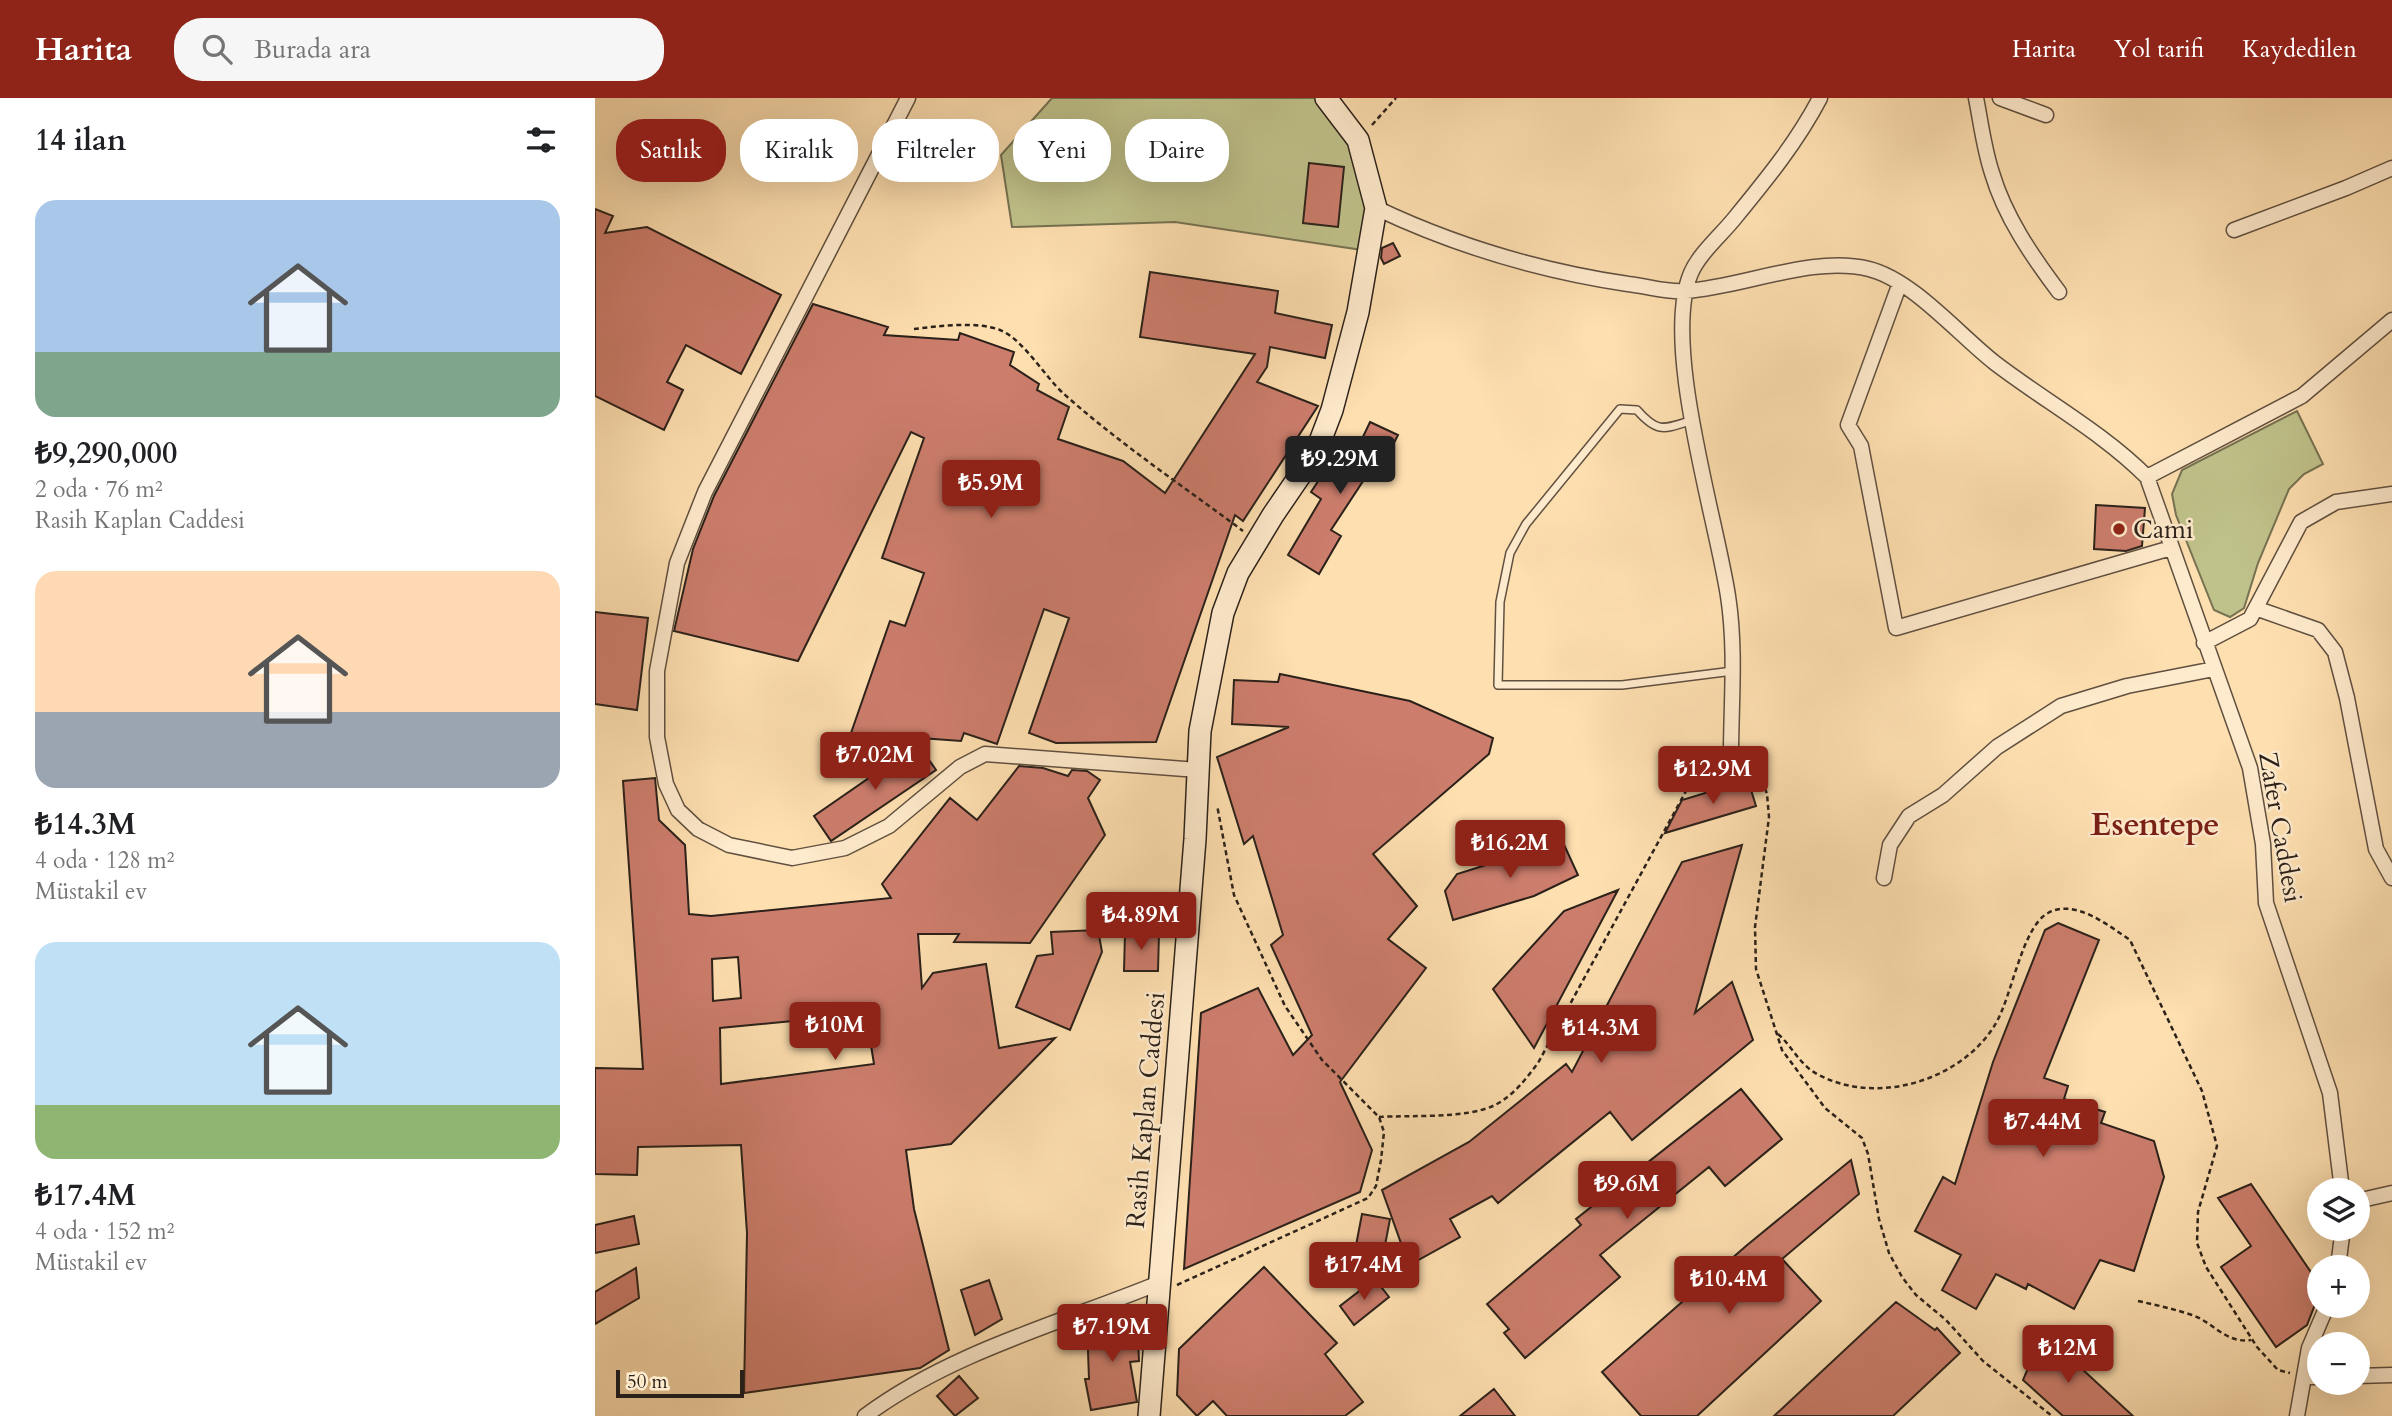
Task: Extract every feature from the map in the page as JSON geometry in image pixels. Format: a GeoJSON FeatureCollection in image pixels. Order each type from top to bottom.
{"type":"FeatureCollection","features":[{"type":"Feature","properties":{"kind":"street"},"geometry":{"type":"LineString","coordinates":[[908,98],[705,492],[677,563],[657,671],[657,737],[666,784],[678,810],[698,829],[729,845],[792,858],[845,848],[889,826],[960,767],[985,754],[1198,770]]}},
{"type":"Feature","properties":{"kind":"street"},"geometry":{"type":"LineString","coordinates":[[1326,98],[1358,140]]}},
{"type":"Feature","properties":{"kind":"street"},"geometry":{"type":"LineString","coordinates":[[1731,771],[1733,671],[1729,598],[1693,420],[1680,323],[1684,292],[1692,270],[1782,160],[1820,98]]}},
{"type":"Feature","properties":{"kind":"street"},"geometry":{"type":"LineString","coordinates":[[1976,98],[1991,173],[2003,202],[2020,235],[2059,292]]}},
{"type":"Feature","properties":{"kind":"street"},"geometry":{"type":"LineString","coordinates":[[2000,98],[2046,115]]}},
{"type":"Feature","properties":{"kind":"street","name":"Rasih Kaplan Caddesi"},"geometry":{"type":"LineString","coordinates":[[1149,1416],[1201,731],[1223,613],[1238,573],[1316,452],[1332,410],[1358,312],[1376,208],[1358,140]]}},
{"type":"Feature","properties":{"kind":"street"},"geometry":{"type":"LineString","coordinates":[[2234,230],[2392,168]]}},
{"type":"Feature","properties":{"kind":"street"},"geometry":{"type":"LineString","coordinates":[[1376,208],[1414,226],[1496,255],[1574,276],[1684,292],[1843,265],[1872,270],[1900,284],[1996,364],[2122,452],[2147,477],[2302,396],[2392,320]]}},
{"type":"Feature","properties":{"kind":"street"},"geometry":{"type":"LineString","coordinates":[[1900,284],[1848,425],[1861,446],[1896,628],[2171,548]]}},
{"type":"Feature","properties":{"kind":"street","name":"Zafer Caddesi"},"geometry":{"type":"LineString","coordinates":[[2147,477],[2250,768],[2263,844],[2266,903],[2330,1093],[2341,1178]]}},
{"type":"Feature","properties":{"kind":"street"},"geometry":{"type":"LineString","coordinates":[[2204,643],[2250,619],[2258,609],[2289,541],[2301,522],[2336,502],[2392,494]]}},
{"type":"Feature","properties":{"kind":"street"},"geometry":{"type":"LineString","coordinates":[[2258,609],[2318,630],[2335,652],[2347,698],[2376,849],[2392,878]]}},
{"type":"Feature","properties":{"kind":"street"},"geometry":{"type":"LineString","coordinates":[[1884,878],[1890,845],[1909,816],[1943,795],[1997,747],[2061,706],[2127,686],[2214,669]]}},
{"type":"Feature","properties":{"kind":"street"},"geometry":{"type":"LineString","coordinates":[[2370,1198],[2392,1193]]}},
{"type":"Feature","properties":{"kind":"street"},"geometry":{"type":"LineString","coordinates":[[866,1416],[883,1402],[963,1360],[1159,1288]]}},
{"type":"Feature","properties":{"kind":"street"},"geometry":{"type":"LineString","coordinates":[[2370,1376],[2392,1376]]}},
{"type":"Feature","properties":{"kind":"street"},"geometry":{"type":"LineString","coordinates":[[2297,1416],[2307,1388]]}},
{"type":"Feature","properties":{"kind":"lane"},"geometry":{"type":"LineString","coordinates":[[1693,420],[1660,429],[1651,425],[1636,410],[1620,409],[1526,524],[1510,553],[1502,586],[1498,685],[1600,686],[1733,671]]}},
{"type":"Feature","properties":{"kind":"path"},"geometry":{"type":"LineString","coordinates":[[1358,140],[1396,98]]}},
{"type":"Feature","properties":{"kind":"path"},"geometry":{"type":"LineString","coordinates":[[914,329],[958,326],[999,330],[1017,341],[1063,393],[1101,425],[1257,541]]}},
{"type":"Feature","properties":{"kind":"path"},"geometry":{"type":"LineString","coordinates":[[1379,1117],[1478,1111],[1495,1105],[1521,1085],[1538,1063],[1686,791],[1694,782],[1731,771],[1743,770],[1756,775],[1767,794],[1769,817],[1755,927],[1756,969],[1782,1050],[1800,1078],[1825,1108],[1862,1138],[1868,1154],[1879,1219],[1889,1253],[1902,1277],[1983,1361],[2052,1416]]}},
{"type":"Feature","properties":{"kind":"path"},"geometry":{"type":"LineString","coordinates":[[1159,1288],[1368,1198],[1376,1186],[1381,1160],[1384,1132],[1379,1117],[1322,1060],[1285,1006],[1234,895],[1215,796]]}},
{"type":"Feature","properties":{"kind":"path"},"geometry":{"type":"LineString","coordinates":[[1776,1032],[1794,1055],[1816,1074],[1845,1086],[1880,1089],[1914,1082],[1947,1070],[1972,1053],[1996,1023],[2032,930],[2048,913],[2074,909],[2108,925],[2130,940],[2202,1091],[2217,1146],[2198,1212],[2197,1243],[2206,1267],[2253,1340],[2278,1370],[2307,1376]]}},
{"type":"Feature","properties":{"kind":"path"},"geometry":{"type":"LineString","coordinates":[[2138,1301],[2195,1315],[2222,1334],[2243,1342],[2253,1340]]}},
{"type":"Feature","properties":{"kind":"green space"},"geometry":{"type":"Polygon","coordinates":[[[1052,98],[1326,98],[1368,174],[1369,251],[1175,222],[1012,227],[1001,155],[1013,142],[1013,182],[1111,182],[1111,119],[1033,119],[1052,98]]]}},
{"type":"Feature","properties":{"kind":"green space"},"geometry":{"type":"Polygon","coordinates":[[[2297,411],[2323,464],[2304,474],[2289,489],[2258,563],[2244,608],[2230,617],[2214,610],[2176,515],[2172,494],[2182,470],[2297,411]]]}},
{"type":"Feature","properties":{"kind":"building"},"geometry":{"type":"Polygon","coordinates":[[[1309,163],[1344,167],[1338,227],[1303,223],[1309,163]]]}},
{"type":"Feature","properties":{"kind":"building"},"geometry":{"type":"Polygon","coordinates":[[[595,209],[613,216],[605,233],[647,227],[781,295],[741,374],[686,345],[667,382],[683,390],[664,430],[595,396],[595,209]]]}},
{"type":"Feature","properties":{"kind":"building"},"geometry":{"type":"Polygon","coordinates":[[[1393,243],[1400,256],[1384,264],[1381,258],[1382,248],[1393,243]]]}},
{"type":"Feature","properties":{"kind":"building"},"geometry":{"type":"Polygon","coordinates":[[[1150,272],[1278,291],[1275,313],[1332,325],[1325,358],[1270,347],[1267,367],[1257,382],[1318,406],[1243,521],[1235,515],[1156,742],[1056,743],[1029,733],[1069,618],[1044,609],[997,744],[964,733],[961,741],[851,733],[890,621],[905,626],[924,573],[882,558],[924,438],[911,432],[798,661],[674,631],[693,549],[714,496],[813,304],[888,327],[884,335],[958,340],[960,333],[1014,352],[1010,365],[1039,384],[1037,390],[1069,407],[1058,439],[1123,461],[1165,493],[1255,354],[1140,337],[1150,272]]]}},
{"type":"Feature","properties":{"kind":"building"},"geometry":{"type":"Polygon","coordinates":[[[1370,422],[1398,435],[1379,473],[1371,469],[1331,530],[1341,536],[1319,574],[1288,555],[1321,499],[1311,492],[1338,451],[1352,460],[1370,422]]]}},
{"type":"Feature","properties":{"kind":"building","name":"Cami"},"geometry":{"type":"Polygon","coordinates":[[[2096,505],[2145,508],[2142,546],[2126,551],[2094,549],[2096,505]]]}},
{"type":"Feature","properties":{"kind":"building"},"geometry":{"type":"Polygon","coordinates":[[[595,612],[648,618],[637,710],[595,704],[595,612]]]}},
{"type":"Feature","properties":{"kind":"building"},"geometry":{"type":"Polygon","coordinates":[[[1280,674],[1410,701],[1493,738],[1489,754],[1373,854],[1417,906],[1388,939],[1426,968],[1340,1082],[1372,1150],[1360,1192],[1184,1269],[1201,1013],[1258,988],[1293,1055],[1312,1035],[1271,945],[1283,935],[1253,836],[1244,844],[1217,757],[1289,727],[1232,724],[1234,680],[1278,682],[1280,674]]]}},
{"type":"Feature","properties":{"kind":"building"},"geometry":{"type":"Polygon","coordinates":[[[918,744],[936,770],[831,841],[814,816],[918,744]]]}},
{"type":"Feature","properties":{"kind":"building"},"geometry":{"type":"Polygon","coordinates":[[[1019,766],[1043,768],[1068,776],[1072,770],[1087,771],[1100,780],[1088,798],[1105,835],[1030,943],[954,942],[959,934],[918,934],[922,988],[933,973],[986,964],[999,1048],[1055,1038],[951,1144],[906,1150],[914,1209],[949,1350],[920,1368],[744,1393],[747,1233],[741,1145],[638,1147],[637,1175],[595,1174],[595,1068],[643,1069],[623,781],[655,778],[659,820],[685,845],[689,914],[711,916],[891,898],[882,884],[950,798],[977,820],[1019,766]],[[738,957],[712,959],[713,1001],[741,998],[738,957]],[[866,1014],[720,1028],[721,1084],[874,1064],[866,1014]]]}},
{"type":"Feature","properties":{"kind":"building"},"geometry":{"type":"Polygon","coordinates":[[[1748,780],[1756,806],[1665,833],[1682,800],[1748,780]]]}},
{"type":"Feature","properties":{"kind":"building"},"geometry":{"type":"Polygon","coordinates":[[[1560,836],[1578,875],[1534,896],[1453,920],[1445,891],[1457,874],[1518,855],[1560,836]]]}},
{"type":"Feature","properties":{"kind":"building"},"geometry":{"type":"Polygon","coordinates":[[[1742,845],[1695,1013],[1732,982],[1753,1040],[1632,1140],[1610,1112],[1498,1203],[1492,1196],[1450,1219],[1460,1237],[1413,1263],[1402,1246],[1382,1190],[1469,1142],[1566,1064],[1572,1072],[1682,862],[1742,845]]]}},
{"type":"Feature","properties":{"kind":"building"},"geometry":{"type":"Polygon","coordinates":[[[1618,890],[1534,1048],[1493,989],[1564,911],[1618,890]]]}},
{"type":"Feature","properties":{"kind":"building"},"geometry":{"type":"Polygon","coordinates":[[[2058,923],[2099,940],[2044,1078],[2068,1086],[2064,1099],[2105,1112],[2101,1123],[2154,1141],[2164,1177],[2134,1271],[2100,1260],[2074,1309],[2028,1284],[2026,1289],[1996,1274],[1976,1309],[1942,1290],[1961,1255],[1915,1231],[1943,1177],[1955,1184],[1993,1062],[2045,930],[2058,923]]]}},
{"type":"Feature","properties":{"kind":"building"},"geometry":{"type":"Polygon","coordinates":[[[1098,930],[1102,952],[1070,1030],[1016,1007],[1037,956],[1053,954],[1051,932],[1098,930]]]}},
{"type":"Feature","properties":{"kind":"building"},"geometry":{"type":"Polygon","coordinates":[[[1125,933],[1159,933],[1158,971],[1124,971],[1125,933]]]}},
{"type":"Feature","properties":{"kind":"building"},"geometry":{"type":"Polygon","coordinates":[[[1741,1089],[1782,1139],[1725,1186],[1709,1167],[1600,1255],[1620,1277],[1525,1358],[1504,1333],[1509,1329],[1487,1304],[1581,1225],[1576,1219],[1741,1089]]]}},
{"type":"Feature","properties":{"kind":"building"},"geometry":{"type":"Polygon","coordinates":[[[1851,1160],[1859,1194],[1782,1259],[1821,1301],[1697,1416],[1641,1416],[1602,1372],[1746,1246],[1851,1160]]]}},
{"type":"Feature","properties":{"kind":"building"},"geometry":{"type":"Polygon","coordinates":[[[2251,1184],[2307,1266],[2307,1318],[2310,1318],[2307,1325],[2276,1347],[2221,1267],[2251,1246],[2218,1198],[2251,1184]]]}},
{"type":"Feature","properties":{"kind":"building"},"geometry":{"type":"Polygon","coordinates":[[[1362,1214],[1390,1219],[1382,1261],[1354,1256],[1362,1214]]]}},
{"type":"Feature","properties":{"kind":"building"},"geometry":{"type":"Polygon","coordinates":[[[634,1216],[639,1244],[595,1253],[595,1225],[634,1216]]]}},
{"type":"Feature","properties":{"kind":"building"},"geometry":{"type":"Polygon","coordinates":[[[1264,1267],[1337,1343],[1325,1354],[1363,1402],[1345,1416],[1227,1416],[1213,1401],[1197,1416],[1177,1395],[1179,1349],[1264,1267]]]}},
{"type":"Feature","properties":{"kind":"building"},"geometry":{"type":"Polygon","coordinates":[[[636,1268],[639,1298],[595,1324],[595,1292],[636,1268]]]}},
{"type":"Feature","properties":{"kind":"building"},"geometry":{"type":"Polygon","coordinates":[[[1375,1279],[1389,1297],[1354,1325],[1340,1306],[1375,1279]]]}},
{"type":"Feature","properties":{"kind":"building"},"geometry":{"type":"Polygon","coordinates":[[[989,1280],[1002,1319],[975,1335],[961,1290],[989,1280]]]}},
{"type":"Feature","properties":{"kind":"building"},"geometry":{"type":"Polygon","coordinates":[[[1896,1302],[1935,1330],[1937,1328],[1960,1353],[1893,1416],[1774,1416],[1896,1302]]]}},
{"type":"Feature","properties":{"kind":"building"},"geometry":{"type":"Polygon","coordinates":[[[1137,1321],[1139,1361],[1130,1362],[1137,1402],[1091,1410],[1085,1379],[1089,1379],[1087,1324],[1137,1321]]]}},
{"type":"Feature","properties":{"kind":"building"},"geometry":{"type":"Polygon","coordinates":[[[2043,1333],[2133,1416],[2063,1416],[2023,1380],[2043,1333]]]}},
{"type":"Feature","properties":{"kind":"building"},"geometry":{"type":"Polygon","coordinates":[[[959,1376],[978,1398],[955,1416],[937,1396],[959,1376]]]}},
{"type":"Feature","properties":{"kind":"building"},"geometry":{"type":"Polygon","coordinates":[[[1494,1389],[1515,1416],[1460,1416],[1494,1389]]]}},
{"type":"Feature","properties":{"kind":"place","name":"Cami"},"geometry":{"type":"Point","coordinates":[2119,529]}},
{"type":"Feature","properties":{"kind":"district","name":"Esentepe"},"geometry":{"type":"Point","coordinates":[2155,823]}}]}
